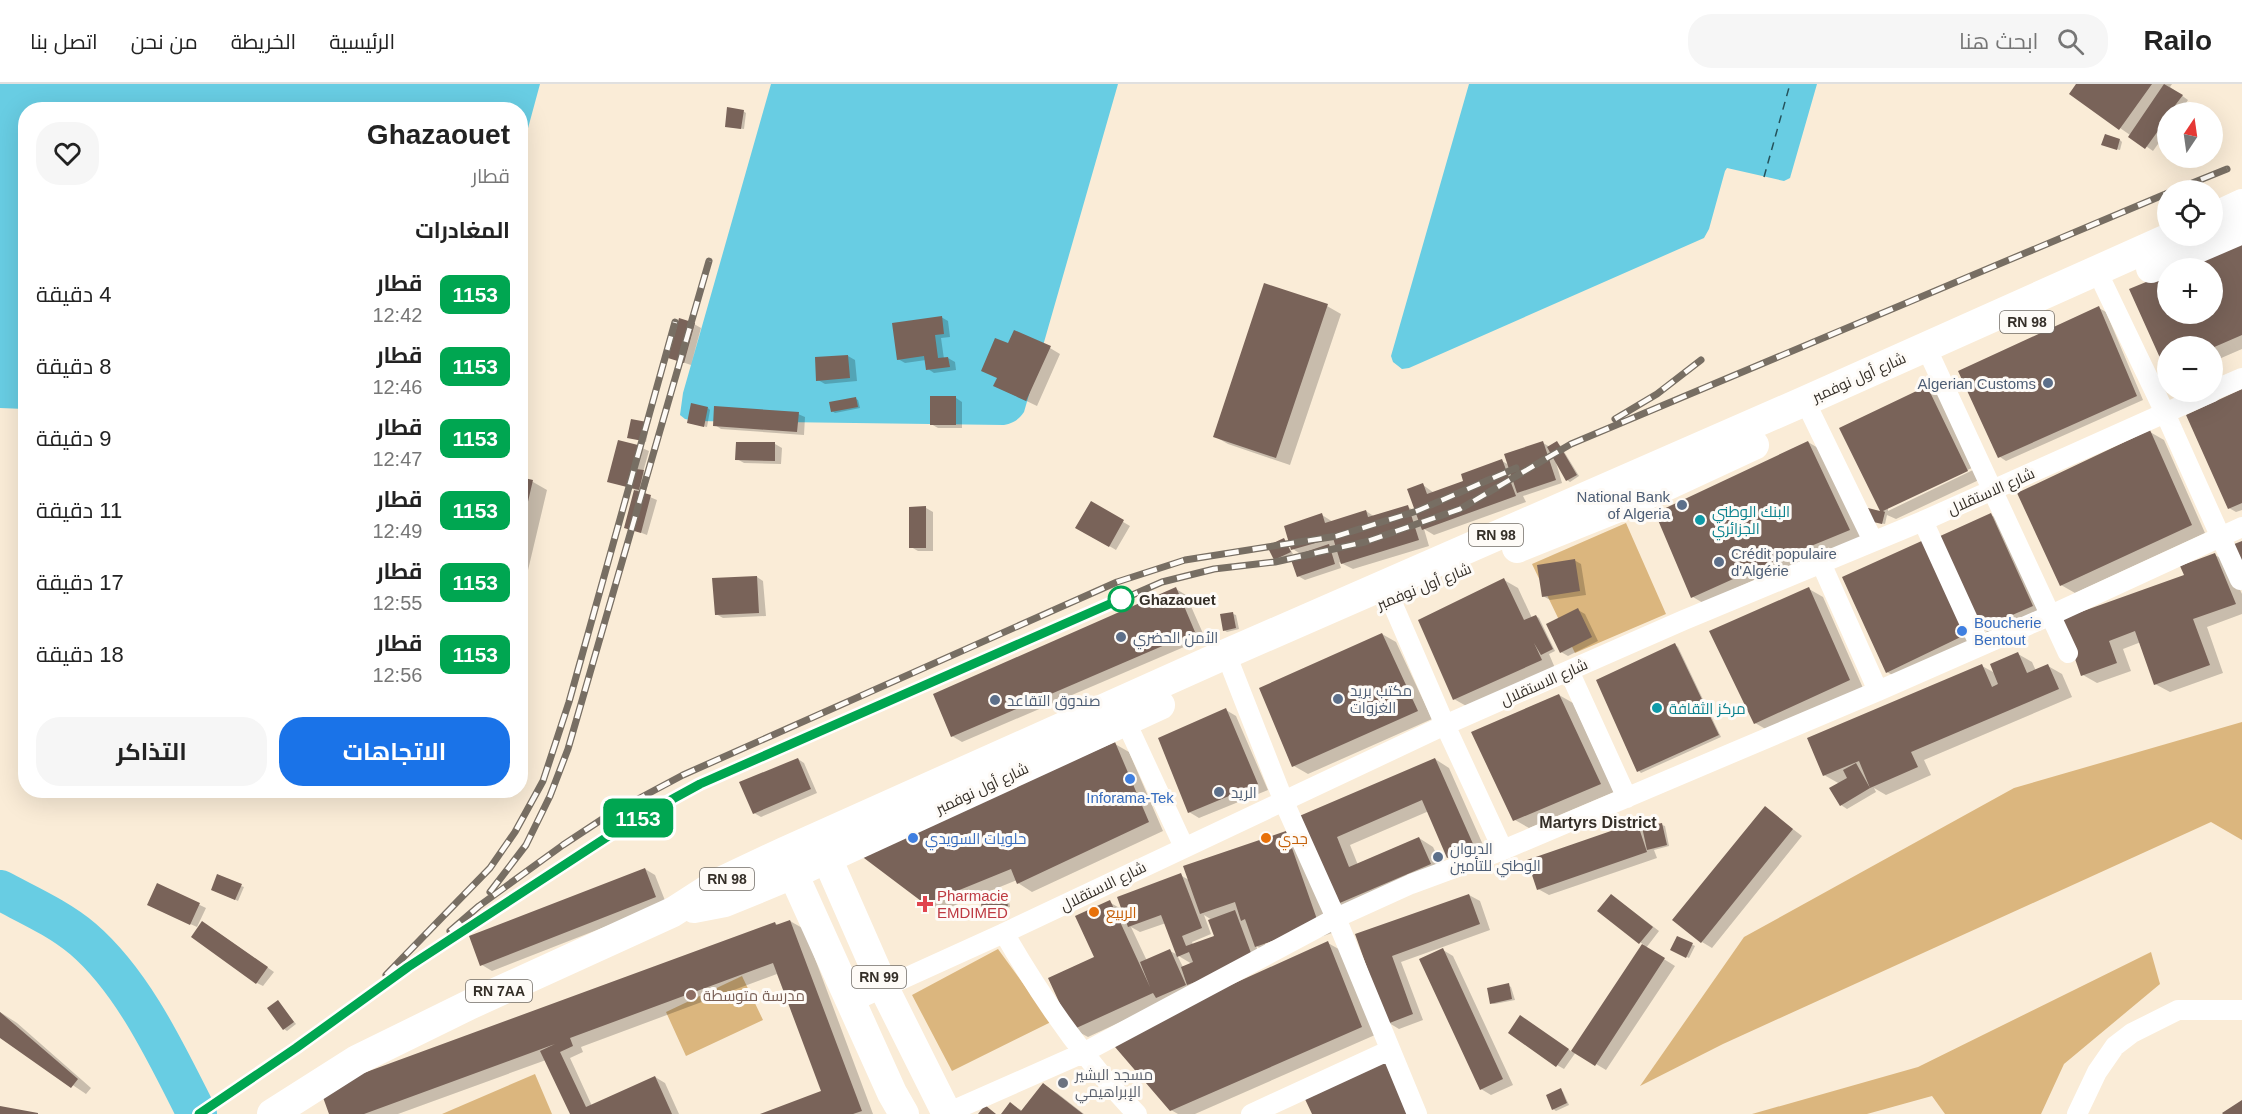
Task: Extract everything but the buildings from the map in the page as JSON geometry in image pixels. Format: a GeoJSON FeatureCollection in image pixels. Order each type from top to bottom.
{"type":"FeatureCollection","features":[{"type":"Feature","properties":{"kind":"main road"},"geometry":{"type":"LineString","coordinates":[[2223,213],[2242,204]]}},
{"type":"Feature","properties":{"kind":"main road","name":"شارع أول نوفمبر"},"geometry":{"type":"LineString","coordinates":[[823,848],[1229,662],[2101,279],[2242,229]]}},
{"type":"Feature","properties":{"kind":"main road","name":"شارع أول نوفمبر"},"geometry":{"type":"LineString","coordinates":[[2101,279],[2157,246]]}},
{"type":"Feature","properties":{"kind":"main road","name":"شارع أول نوفمبر"},"geometry":{"type":"LineString","coordinates":[[823,848],[1126,722],[1229,662]]}},
{"type":"Feature","properties":{"kind":"main road","name":"RN 98"},"geometry":{"type":"LineString","coordinates":[[673,912],[718,883],[788,863],[823,848]]}},
{"type":"Feature","properties":{"kind":"main road","name":"RN 99"},"geometry":{"type":"LineString","coordinates":[[823,848],[884,988],[946,1114]]}},
{"type":"Feature","properties":{"kind":"main road","name":"RN 99"},"geometry":{"type":"LineString","coordinates":[[788,863],[892,1093],[904,1114]]}},
{"type":"Feature","properties":{"kind":"main road","name":"RN 7AA"},"geometry":{"type":"LineString","coordinates":[[272,1114],[357,1060],[471,1004],[673,912]]}},
{"type":"Feature","properties":{"kind":"street"},"geometry":{"type":"LineString","coordinates":[[2101,279],[2166,413],[2240,580]]}},
{"type":"Feature","properties":{"kind":"street"},"geometry":{"type":"LineString","coordinates":[[1930,355],[2068,653]]}},
{"type":"Feature","properties":{"kind":"street","name":"شارع الاستقلال"},"geometry":{"type":"LineString","coordinates":[[2223,387],[2242,378]]}},
{"type":"Feature","properties":{"kind":"street","name":"شارع الاستقلال"},"geometry":{"type":"LineString","coordinates":[[852,1002],[1004,933],[1445,725],[1923,521],[2190,402]]}},
{"type":"Feature","properties":{"kind":"street"},"geometry":{"type":"LineString","coordinates":[[1809,409],[1873,541]]}},
{"type":"Feature","properties":{"kind":"street"},"geometry":{"type":"LineString","coordinates":[[1923,521],[1980,646]]}},
{"type":"Feature","properties":{"kind":"street"},"geometry":{"type":"LineString","coordinates":[[946,1114],[1083,1053],[1336,918],[1411,884],[1503,850],[1878,691],[2242,527]]}},
{"type":"Feature","properties":{"kind":"street"},"geometry":{"type":"LineString","coordinates":[[1821,563],[1878,691]]}},
{"type":"Feature","properties":{"kind":"street"},"geometry":{"type":"LineString","coordinates":[[1387,592],[1503,850]]}},
{"type":"Feature","properties":{"kind":"street"},"geometry":{"type":"LineString","coordinates":[[1229,662],[1284,802],[1336,918],[1417,1114]]}},
{"type":"Feature","properties":{"kind":"street"},"geometry":{"type":"LineString","coordinates":[[1569,671],[1627,798]]}},
{"type":"Feature","properties":{"kind":"street"},"geometry":{"type":"LineString","coordinates":[[1126,722],[1184,847]]}},
{"type":"Feature","properties":{"kind":"street"},"geometry":{"type":"LineString","coordinates":[[1004,933],[1028,975],[1083,1053],[1137,1114]]}},
{"type":"Feature","properties":{"kind":"street"},"geometry":{"type":"LineString","coordinates":[[2077,1114],[2097,1072],[2115,1046],[2132,1033],[2178,1010],[2242,1010]]}},
{"type":"Feature","properties":{"kind":"street"},"geometry":{"type":"LineString","coordinates":[[1251,1114],[1390,1050]]}},
{"type":"Feature","properties":{"kind":"shaded area"},"geometry":{"type":"Polygon","coordinates":[[[1626,523],[1666,614],[1575,653],[1532,564],[1626,523]]]}},
{"type":"Feature","properties":{"kind":"shaded area"},"geometry":{"type":"Polygon","coordinates":[[[2242,722],[2242,840],[2211,822],[1723,1044],[1640,1086],[1744,937],[2014,788],[2242,722]]]}},
{"type":"Feature","properties":{"kind":"shaded area"},"geometry":{"type":"Polygon","coordinates":[[[998,949],[1051,1022],[952,1071],[912,995],[998,949]]]}},
{"type":"Feature","properties":{"kind":"shaded area"},"geometry":{"type":"Polygon","coordinates":[[[2151,952],[2160,984],[2064,1064],[2041,1114],[1945,1114],[1932,1096],[1867,1114],[1752,1114],[1918,1067],[2151,952]]]}},
{"type":"Feature","properties":{"kind":"shaded area"},"geometry":{"type":"Polygon","coordinates":[[[742,976],[763,1020],[686,1056],[666,1012],[742,976]]]}},
{"type":"Feature","properties":{"kind":"shaded area"},"geometry":{"type":"Polygon","coordinates":[[[535,1074],[552,1114],[442,1114],[535,1074]]]}},
{"type":"Feature","properties":{"kind":"water"},"geometry":{"type":"Polygon","coordinates":[[[0,84],[540,84],[528,128],[528,102],[18,102],[18,409],[0,408],[0,84]]]}},
{"type":"Feature","properties":{"kind":"water"},"geometry":{"type":"Polygon","coordinates":[[[771,84],[1118,84],[1024,412],[1015,421],[1004,425],[695,421],[685,419],[680,415],[683,393],[771,84]]]}},
{"type":"Feature","properties":{"kind":"water"},"geometry":{"type":"Polygon","coordinates":[[[1469,84],[1817,84],[1790,178],[1784,181],[1727,168],[1709,229],[1704,238],[1409,368],[1402,369],[1393,362],[1391,356],[1469,84]]]}},
{"type":"Feature","properties":{"kind":"waterway"},"geometry":{"type":"LineString","coordinates":[[0,890],[63,925],[83,939],[101,957],[134,998],[197,1114]]}},
{"type":"Feature","properties":{"kind":"ferry route"},"geometry":{"type":"LineString","coordinates":[[1764,177],[1790,84]]}},
{"type":"Feature","properties":{"kind":"railway"},"geometry":{"type":"LineString","coordinates":[[2200,180],[2227,169]]}},
{"type":"Feature","properties":{"kind":"railway"},"geometry":{"type":"LineString","coordinates":[[199,1114],[296,1048],[408,967],[568,861],[627,824],[700,784],[1162,582],[1214,569],[1275,562],[1365,542],[1460,509],[1571,444],[2157,198]]}},
{"type":"Feature","properties":{"kind":"railway"},"geometry":{"type":"LineString","coordinates":[[490,892],[526,845],[550,796],[568,749],[709,261]]}},
{"type":"Feature","properties":{"kind":"railway"},"geometry":{"type":"LineString","coordinates":[[386,975],[490,868],[515,832],[543,781],[569,702],[675,322]]}},
{"type":"Feature","properties":{"kind":"railway"},"geometry":{"type":"LineString","coordinates":[[1615,419],[1657,394],[1701,360]]}},
{"type":"Feature","properties":{"kind":"railway"},"geometry":{"type":"LineString","coordinates":[[450,931],[479,906],[563,845],[610,814],[683,775],[1117,582],[1185,560],[1337,536],[1417,511],[1516,468]]}},
{"type":"Feature","properties":{"kind":"train","name":"1153"},"geometry":{"type":"LineString","coordinates":[[199,1114],[296,1048],[408,967],[627,824],[700,784],[1121,599]]}},
{"type":"Feature","properties":{"kind":"place","name":"Algerian Customs"},"geometry":{"type":"Point","coordinates":[2048,383]}},
{"type":"Feature","properties":{"kind":"place","name":"National Bank of Algeria"},"geometry":{"type":"Point","coordinates":[1682,505]}},
{"type":"Feature","properties":{"kind":"place","name":"البنك الوطني الجزائري"},"geometry":{"type":"Point","coordinates":[1700,520]}},
{"type":"Feature","properties":{"kind":"place","name":"Crédit populaire d'Algérie"},"geometry":{"type":"Point","coordinates":[1719,562]}},
{"type":"Feature","properties":{"kind":"place","name":"Ghazaouet"},"geometry":{"type":"Point","coordinates":[1121,599]}},
{"type":"Feature","properties":{"kind":"place","name":"Boucherie Bentout"},"geometry":{"type":"Point","coordinates":[1962,631]}},
{"type":"Feature","properties":{"kind":"place","name":"الأمن الحضري"},"geometry":{"type":"Point","coordinates":[1121,637]}},
{"type":"Feature","properties":{"kind":"place","name":"مكتب بريد الغزوات"},"geometry":{"type":"Point","coordinates":[1338,699]}},
{"type":"Feature","properties":{"kind":"place","name":"صندوق التقاعد"},"geometry":{"type":"Point","coordinates":[995,700]}},
{"type":"Feature","properties":{"kind":"place","name":"مركز الثقافة"},"geometry":{"type":"Point","coordinates":[1657,708]}},
{"type":"Feature","properties":{"kind":"place","name":"Inforama-Tek"},"geometry":{"type":"Point","coordinates":[1130,779]}},
{"type":"Feature","properties":{"kind":"place","name":"الريد"},"geometry":{"type":"Point","coordinates":[1219,792]}},
{"type":"Feature","properties":{"kind":"place","name":"حلويات السويدي"},"geometry":{"type":"Point","coordinates":[913,838]}},
{"type":"Feature","properties":{"kind":"place","name":"جدي"},"geometry":{"type":"Point","coordinates":[1266,838]}},
{"type":"Feature","properties":{"kind":"place","name":"الديوان الوطني للتأمين"},"geometry":{"type":"Point","coordinates":[1438,857]}},
{"type":"Feature","properties":{"kind":"place","name":"Pharmacie EMDIMED"},"geometry":{"type":"Point","coordinates":[925,904]}},
{"type":"Feature","properties":{"kind":"place","name":"الربيع"},"geometry":{"type":"Point","coordinates":[1094,912]}},
{"type":"Feature","properties":{"kind":"place","name":"مدرسة متوسطة"},"geometry":{"type":"Point","coordinates":[691,995]}},
{"type":"Feature","properties":{"kind":"place","name":"مسجد البشير الإبراهيمي"},"geometry":{"type":"Point","coordinates":[1063,1083]}},
{"type":"Feature","properties":{"kind":"district","name":"Martyrs District"},"geometry":{"type":"Point","coordinates":[1598,822]}}]}
